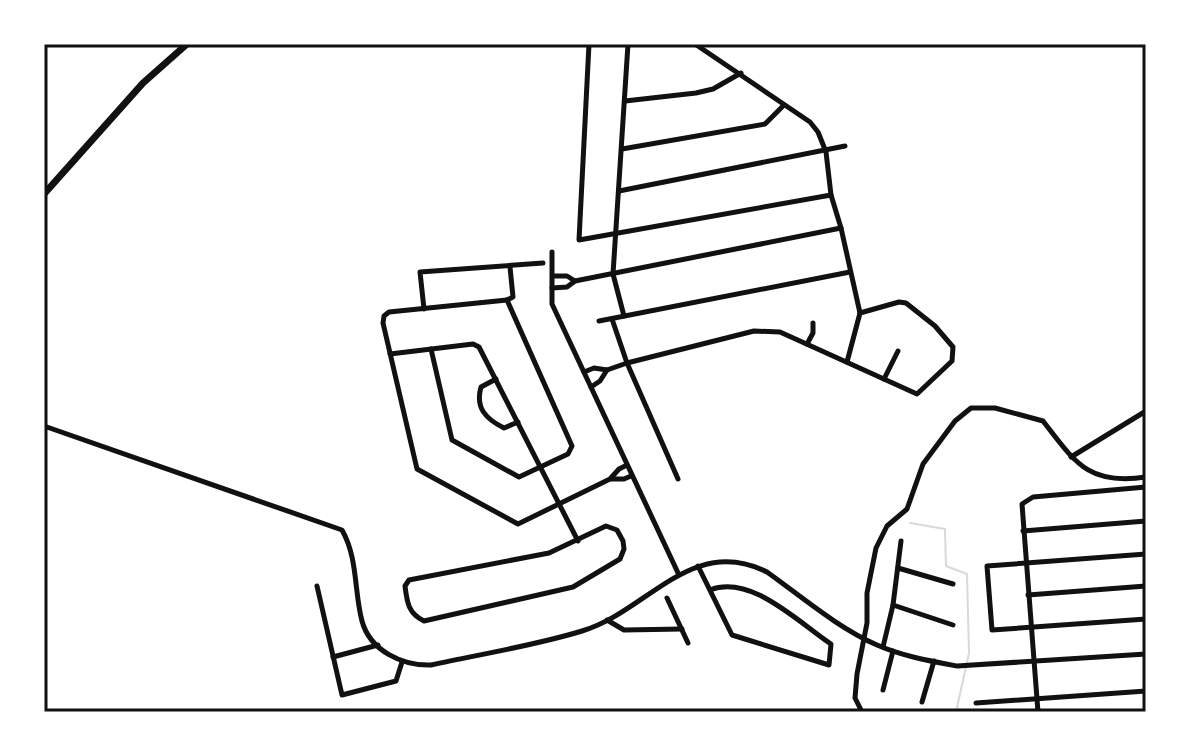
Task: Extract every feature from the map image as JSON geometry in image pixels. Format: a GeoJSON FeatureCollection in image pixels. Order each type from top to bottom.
{"type":"FeatureCollection","features":[{"type":"Feature","properties":{"kind":"main road"},"geometry":{"type":"LineString","coordinates":[[44,194],[143,83],[187,44]]}},
{"type":"Feature","properties":{"kind":"street"},"geometry":{"type":"LineString","coordinates":[[589,44],[579,240],[831,195]]}},
{"type":"Feature","properties":{"kind":"street"},"geometry":{"type":"LineString","coordinates":[[624,316],[613,274],[628,44]]}},
{"type":"Feature","properties":{"kind":"street"},"geometry":{"type":"LineString","coordinates":[[695,44],[810,122],[818,132],[826,152],[831,195],[860,313],[847,362]]}},
{"type":"Feature","properties":{"kind":"street"},"geometry":{"type":"LineString","coordinates":[[625,101],[713,89],[741,73]]}},
{"type":"Feature","properties":{"kind":"street"},"geometry":{"type":"LineString","coordinates":[[622,149],[765,124],[784,105]]}},
{"type":"Feature","properties":{"kind":"street"},"geometry":{"type":"LineString","coordinates":[[619,191],[845,146]]}},
{"type":"Feature","properties":{"kind":"street"},"geometry":{"type":"LineString","coordinates":[[552,288],[841,228]]}},
{"type":"Feature","properties":{"kind":"street"},"geometry":{"type":"LineString","coordinates":[[552,252],[552,304],[679,575]]}},
{"type":"Feature","properties":{"kind":"street"},"geometry":{"type":"LineString","coordinates":[[424,309],[420,272],[543,263]]}},
{"type":"Feature","properties":{"kind":"street"},"geometry":{"type":"LineString","coordinates":[[510,267],[513,297],[507,300],[389,312],[384,316],[383,323],[417,469],[518,524],[610,479],[627,465]]}},
{"type":"Feature","properties":{"kind":"street"},"geometry":{"type":"LineString","coordinates":[[599,321],[850,272]]}},
{"type":"Feature","properties":{"kind":"street"},"geometry":{"type":"LineString","coordinates":[[553,276],[567,276],[575,281]]}},
{"type":"Feature","properties":{"kind":"street"},"geometry":{"type":"LineString","coordinates":[[431,349],[452,440],[519,477],[568,454],[572,446],[507,300]]}},
{"type":"Feature","properties":{"kind":"street"},"geometry":{"type":"LineString","coordinates":[[584,372],[594,368],[607,370],[754,331],[780,332],[917,394],[952,361],[953,347],[935,326],[906,303],[899,302],[860,313]]}},
{"type":"Feature","properties":{"kind":"street"},"geometry":{"type":"LineString","coordinates":[[612,319],[627,363],[678,479]]}},
{"type":"Feature","properties":{"kind":"street"},"geometry":{"type":"LineString","coordinates":[[807,344],[813,333],[813,323]]}},
{"type":"Feature","properties":{"kind":"street"},"geometry":{"type":"LineString","coordinates":[[390,354],[473,344],[479,347],[578,541]]}},
{"type":"Feature","properties":{"kind":"street"},"geometry":{"type":"LineString","coordinates":[[884,379],[898,351]]}},
{"type":"Feature","properties":{"kind":"street"},"geometry":{"type":"LineString","coordinates":[[591,387],[600,381],[607,370]]}},
{"type":"Feature","properties":{"kind":"street"},"geometry":{"type":"LineString","coordinates":[[496,379],[481,387],[478,398],[483,413],[504,428],[518,422]]}},
{"type":"Feature","properties":{"kind":"street"},"geometry":{"type":"LineString","coordinates":[[862,712],[855,698],[865,638],[867,593],[878,539],[887,526],[907,509],[919,470],[963,412],[980,406],[1035,416],[1043,421],[1081,468],[1096,476],[1127,480],[1146,477]]}},
{"type":"Feature","properties":{"kind":"street"},"geometry":{"type":"LineString","coordinates":[[1071,457],[1146,411]]}},
{"type":"Feature","properties":{"kind":"street"},"geometry":{"type":"LineString","coordinates":[[44,426],[342,530],[349,542],[363,624],[378,645],[402,662],[416,666],[585,631],[679,575],[698,566],[727,561],[757,567],[883,647],[934,661],[957,666],[1146,654]]}},
{"type":"Feature","properties":{"kind":"street"},"geometry":{"type":"LineString","coordinates":[[610,479],[631,476]]}},
{"type":"Feature","properties":{"kind":"street"},"geometry":{"type":"LineString","coordinates":[[1038,712],[1021,508],[1029,498],[1146,487]]}},
{"type":"Feature","properties":{"kind":"street"},"geometry":{"type":"LineString","coordinates":[[1023,531],[1146,521]]}},
{"type":"Feature","properties":{"kind":"street"},"geometry":{"type":"LineString","coordinates":[[606,526],[617,530],[624,549],[620,559],[573,587],[424,621],[415,616],[408,606],[405,586],[409,580],[549,553],[578,541],[606,526]]}},
{"type":"Feature","properties":{"kind":"street"},"geometry":{"type":"LineString","coordinates":[[883,647],[893,605],[901,541]]}},
{"type":"Feature","properties":{"kind":"street"},"geometry":{"type":"LineString","coordinates":[[1146,554],[987,566],[992,630],[1146,619]]}},
{"type":"Feature","properties":{"kind":"street"},"geometry":{"type":"LineString","coordinates":[[698,566],[732,635],[829,665],[831,644],[757,593],[729,585],[710,590]]}},
{"type":"Feature","properties":{"kind":"street"},"geometry":{"type":"LineString","coordinates":[[898,568],[953,584]]}},
{"type":"Feature","properties":{"kind":"street"},"geometry":{"type":"LineString","coordinates":[[317,586],[342,695],[396,681],[402,662]]}},
{"type":"Feature","properties":{"kind":"street"},"geometry":{"type":"LineString","coordinates":[[1028,595],[1146,586]]}},
{"type":"Feature","properties":{"kind":"street"},"geometry":{"type":"LineString","coordinates":[[667,598],[688,643]]}},
{"type":"Feature","properties":{"kind":"street"},"geometry":{"type":"LineString","coordinates":[[893,605],[953,625]]}},
{"type":"Feature","properties":{"kind":"street"},"geometry":{"type":"LineString","coordinates":[[607,620],[624,630],[682,629]]}},
{"type":"Feature","properties":{"kind":"street"},"geometry":{"type":"LineString","coordinates":[[333,657],[378,645]]}},
{"type":"Feature","properties":{"kind":"street"},"geometry":{"type":"LineString","coordinates":[[883,690],[893,651]]}},
{"type":"Feature","properties":{"kind":"street"},"geometry":{"type":"LineString","coordinates":[[922,702],[934,661]]}},
{"type":"Feature","properties":{"kind":"street"},"geometry":{"type":"LineString","coordinates":[[976,703],[1146,691]]}},
{"type":"Feature","properties":{"kind":"waterway"},"geometry":{"type":"LineString","coordinates":[[910,523],[945,529],[946,566],[967,574],[969,653],[956,712]]}}]}
